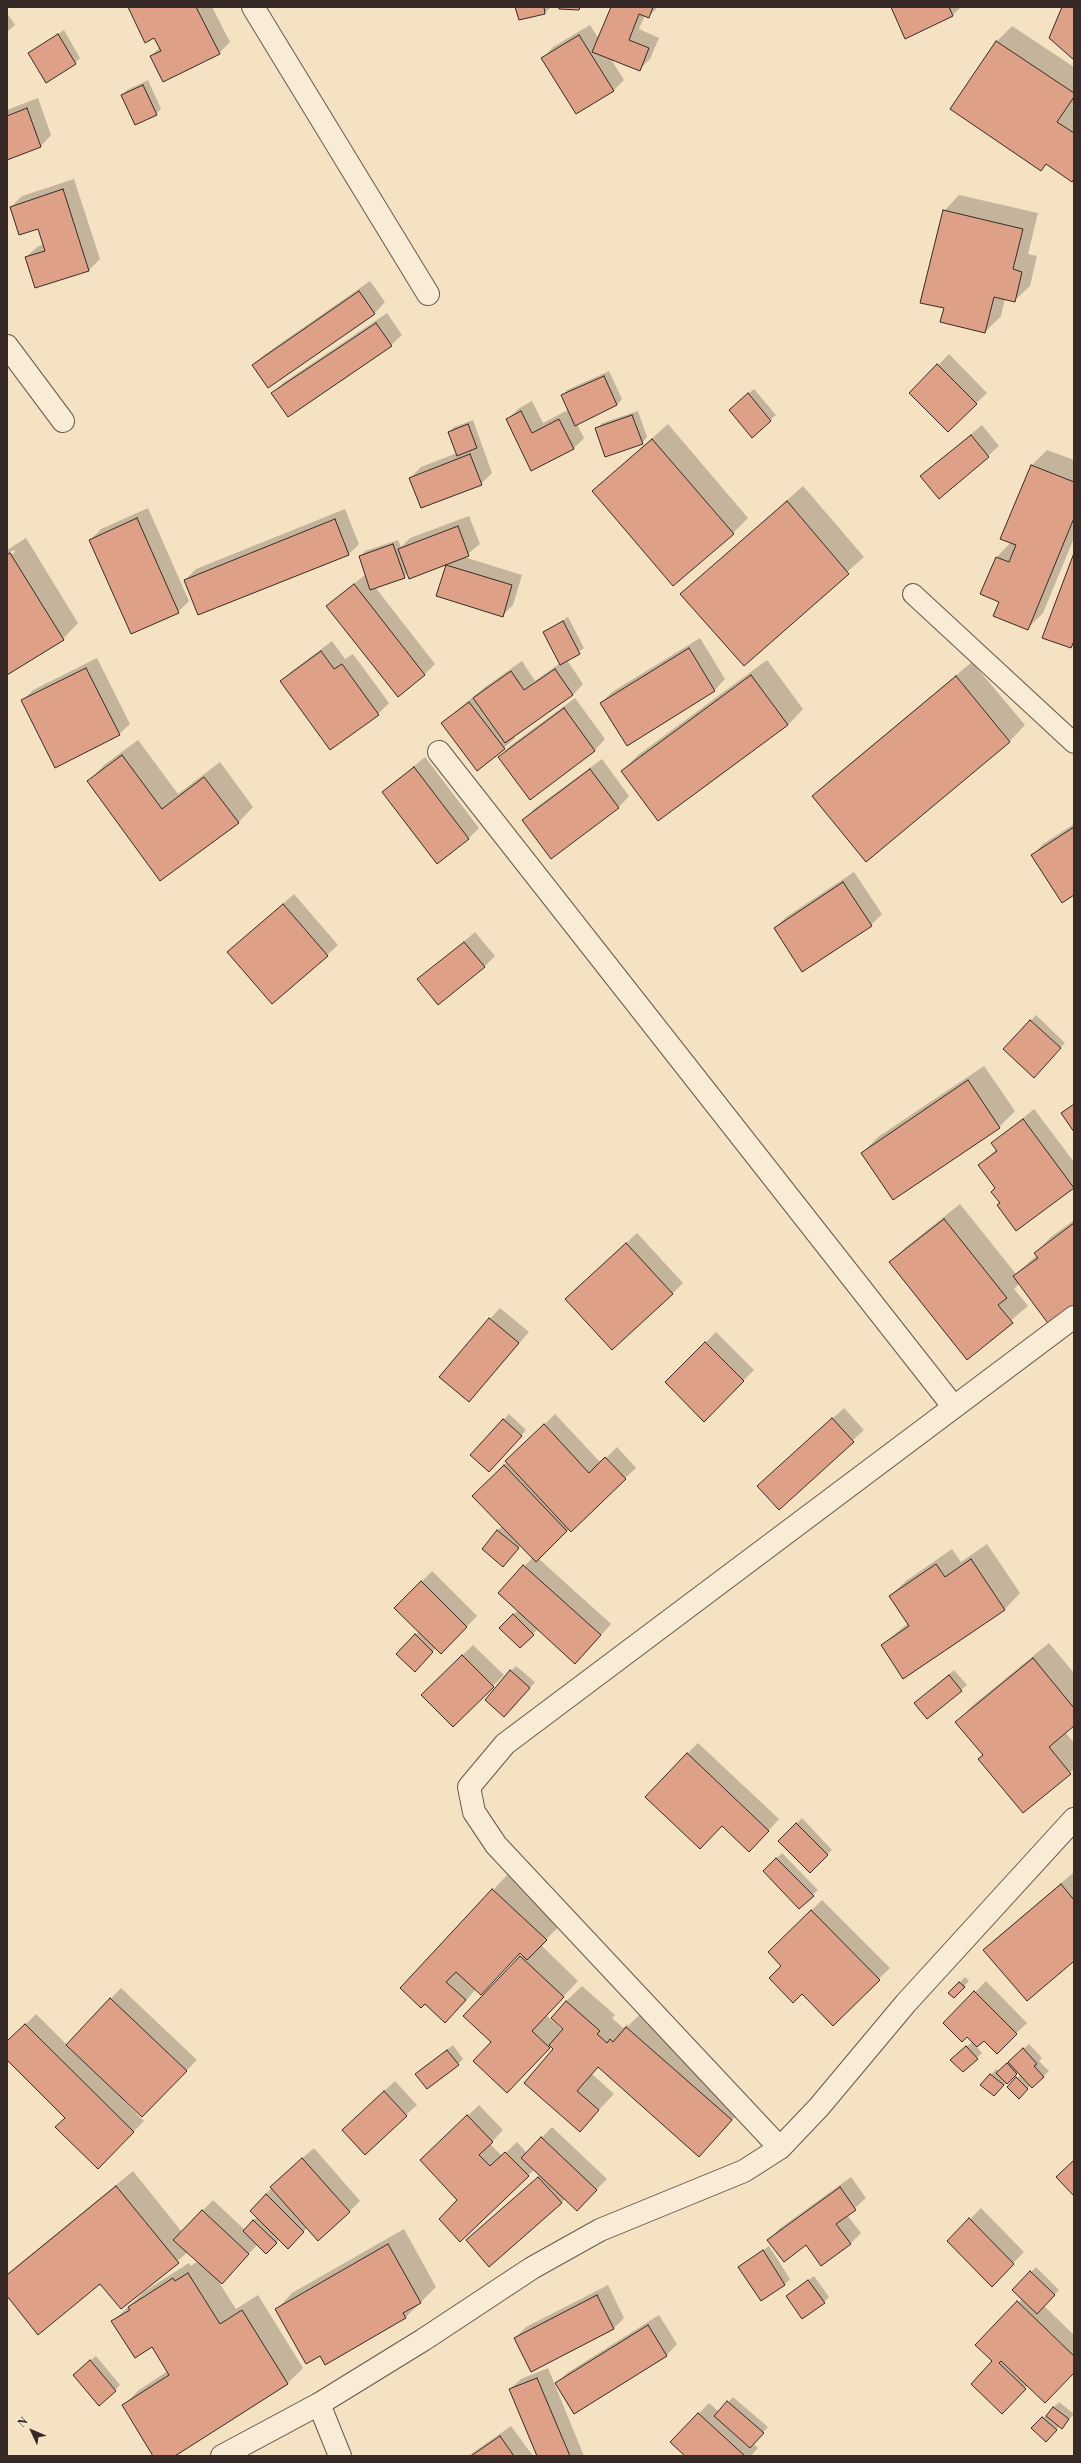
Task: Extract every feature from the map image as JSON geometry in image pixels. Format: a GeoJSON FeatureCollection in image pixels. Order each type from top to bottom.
{"type":"FeatureCollection","features":[{"type":"Feature","properties":{"kind":"street"},"geometry":{"type":"LineString","coordinates":[[253,7],[428,294]]}},
{"type":"Feature","properties":{"kind":"street"},"geometry":{"type":"LineString","coordinates":[[7,346],[63,421]]}},
{"type":"Feature","properties":{"kind":"street"},"geometry":{"type":"LineString","coordinates":[[439,752],[953,1406]]}},
{"type":"Feature","properties":{"kind":"street"},"geometry":{"type":"LineString","coordinates":[[780,2148],[496,1845],[474,1812],[469,1787],[505,1744],[953,1406],[1074,1317]]}},
{"type":"Feature","properties":{"kind":"street"},"geometry":{"type":"LineString","coordinates":[[222,2456],[319,2404],[423,2340],[532,2268],[600,2230],[744,2171],[780,2148],[819,2107],[906,2003],[1074,1819]]}},
{"type":"Feature","properties":{"kind":"street"},"geometry":{"type":"LineString","coordinates":[[319,2404],[340,2456]]}},
{"type":"Feature","properties":{"kind":"lane"},"geometry":{"type":"LineString","coordinates":[[913,594],[1074,743]]}},
{"type":"Feature","properties":{"kind":"building"},"geometry":{"type":"Polygon","coordinates":[[[128,7],[196,7],[220,54],[163,82],[150,56],[161,51],[154,38],[145,43],[128,7]]]}},
{"type":"Feature","properties":{"kind":"building"},"geometry":{"type":"Polygon","coordinates":[[[515,7],[544,7],[545,14],[519,20],[515,7]]]}},
{"type":"Feature","properties":{"kind":"building"},"geometry":{"type":"Polygon","coordinates":[[[559,7],[580,7],[579,10],[559,9],[559,7]]]}},
{"type":"Feature","properties":{"kind":"building"},"geometry":{"type":"Polygon","coordinates":[[[611,7],[653,7],[649,18],[639,14],[629,40],[649,48],[640,71],[592,52],[611,7]]]}},
{"type":"Feature","properties":{"kind":"building"},"geometry":{"type":"Polygon","coordinates":[[[891,7],[949,7],[953,16],[905,39],[891,7]]]}},
{"type":"Feature","properties":{"kind":"building"},"geometry":{"type":"Polygon","coordinates":[[[1062,7],[1074,7],[1074,60],[1049,38],[1062,7]]]}},
{"type":"Feature","properties":{"kind":"building"},"geometry":{"type":"Polygon","coordinates":[[[58,34],[76,64],[46,83],[28,53],[58,34]]]}},
{"type":"Feature","properties":{"kind":"building"},"geometry":{"type":"Polygon","coordinates":[[[579,35],[614,91],[576,114],[541,58],[579,35]]]}},
{"type":"Feature","properties":{"kind":"building"},"geometry":{"type":"Polygon","coordinates":[[[996,41],[1074,93],[1074,97],[1057,122],[1074,133],[1074,179],[1072,182],[1046,164],[1041,171],[950,109],[996,41]]]}},
{"type":"Feature","properties":{"kind":"building"},"geometry":{"type":"Polygon","coordinates":[[[143,85],[157,115],[135,125],[121,95],[143,85]]]}},
{"type":"Feature","properties":{"kind":"building"},"geometry":{"type":"Polygon","coordinates":[[[27,108],[41,147],[7,160],[7,116],[27,108]]]}},
{"type":"Feature","properties":{"kind":"building"},"geometry":{"type":"Polygon","coordinates":[[[63,189],[89,271],[35,288],[25,257],[45,251],[38,229],[19,235],[10,207],[63,189]]]}},
{"type":"Feature","properties":{"kind":"building"},"geometry":{"type":"Polygon","coordinates":[[[943,210],[1023,229],[1013,269],[1022,272],[1015,302],[994,297],[985,333],[940,322],[944,308],[920,303],[943,210]]]}},
{"type":"Feature","properties":{"kind":"building"},"geometry":{"type":"Polygon","coordinates":[[[359,291],[375,314],[268,388],[252,365],[359,291]]]}},
{"type":"Feature","properties":{"kind":"building"},"geometry":{"type":"Polygon","coordinates":[[[376,323],[392,346],[288,417],[271,393],[376,323]]]}},
{"type":"Feature","properties":{"kind":"building"},"geometry":{"type":"Polygon","coordinates":[[[937,364],[977,404],[948,432],[909,393],[937,364]]]}},
{"type":"Feature","properties":{"kind":"building"},"geometry":{"type":"Polygon","coordinates":[[[604,376],[617,405],[575,426],[561,395],[604,376]]]}},
{"type":"Feature","properties":{"kind":"building"},"geometry":{"type":"Polygon","coordinates":[[[748,393],[771,421],[752,438],[729,410],[748,393]]]}},
{"type":"Feature","properties":{"kind":"building"},"geometry":{"type":"Polygon","coordinates":[[[521,411],[532,433],[559,419],[574,449],[531,471],[506,419],[521,411]]]}},
{"type":"Feature","properties":{"kind":"building"},"geometry":{"type":"Polygon","coordinates":[[[632,415],[643,444],[605,457],[595,428],[632,415]]]}},
{"type":"Feature","properties":{"kind":"building"},"geometry":{"type":"Polygon","coordinates":[[[468,424],[477,448],[457,456],[448,432],[468,424]]]}},
{"type":"Feature","properties":{"kind":"building"},"geometry":{"type":"Polygon","coordinates":[[[971,435],[989,457],[939,499],[920,476],[971,435]]]}},
{"type":"Feature","properties":{"kind":"building"},"geometry":{"type":"Polygon","coordinates":[[[652,439],[734,534],[673,586],[592,491],[652,439]]]}},
{"type":"Feature","properties":{"kind":"building"},"geometry":{"type":"Polygon","coordinates":[[[470,454],[482,485],[421,508],[409,478],[470,454]]]}},
{"type":"Feature","properties":{"kind":"building"},"geometry":{"type":"Polygon","coordinates":[[[1031,465],[1074,482],[1074,518],[1028,630],[993,616],[999,602],[980,594],[996,557],[1009,562],[1016,545],[1000,539],[1031,465]]]}},
{"type":"Feature","properties":{"kind":"building"},"geometry":{"type":"Polygon","coordinates":[[[787,501],[849,574],[744,666],[680,594],[787,501]]]}},
{"type":"Feature","properties":{"kind":"building"},"geometry":{"type":"Polygon","coordinates":[[[137,518],[179,613],[131,634],[89,540],[137,518]]]}},
{"type":"Feature","properties":{"kind":"building"},"geometry":{"type":"Polygon","coordinates":[[[335,519],[349,555],[198,615],[184,580],[335,519]]]}},
{"type":"Feature","properties":{"kind":"building"},"geometry":{"type":"Polygon","coordinates":[[[458,526],[469,556],[409,579],[398,549],[458,526]]]}},
{"type":"Feature","properties":{"kind":"building"},"geometry":{"type":"Polygon","coordinates":[[[393,544],[405,578],[370,590],[359,556],[393,544]]]}},
{"type":"Feature","properties":{"kind":"building"},"geometry":{"type":"Polygon","coordinates":[[[10,553],[64,640],[7,675],[7,555],[10,553]]]}},
{"type":"Feature","properties":{"kind":"building"},"geometry":{"type":"Polygon","coordinates":[[[1074,553],[1074,641],[1071,648],[1042,638],[1074,553]]]}},
{"type":"Feature","properties":{"kind":"building"},"geometry":{"type":"Polygon","coordinates":[[[446,565],[512,585],[503,617],[436,596],[446,565]]]}},
{"type":"Feature","properties":{"kind":"building"},"geometry":{"type":"Polygon","coordinates":[[[354,584],[425,675],[398,697],[326,606],[354,584]]]}},
{"type":"Feature","properties":{"kind":"building"},"geometry":{"type":"Polygon","coordinates":[[[563,621],[580,654],[560,665],[543,632],[563,621]]]}},
{"type":"Feature","properties":{"kind":"building"},"geometry":{"type":"Polygon","coordinates":[[[689,648],[715,691],[627,746],[600,703],[689,648]]]}},
{"type":"Feature","properties":{"kind":"building"},"geometry":{"type":"Polygon","coordinates":[[[321,651],[334,669],[342,664],[379,715],[330,750],[280,681],[321,651]]]}},
{"type":"Feature","properties":{"kind":"building"},"geometry":{"type":"Polygon","coordinates":[[[86,668],[120,735],[55,768],[21,700],[86,668]]]}},
{"type":"Feature","properties":{"kind":"building"},"geometry":{"type":"Polygon","coordinates":[[[555,669],[573,695],[505,743],[473,698],[511,671],[524,690],[555,669]]]}},
{"type":"Feature","properties":{"kind":"building"},"geometry":{"type":"Polygon","coordinates":[[[751,675],[788,725],[658,821],[621,771],[751,675]]]}},
{"type":"Feature","properties":{"kind":"building"},"geometry":{"type":"Polygon","coordinates":[[[956,676],[1010,742],[866,862],[812,796],[956,676]]]}},
{"type":"Feature","properties":{"kind":"building"},"geometry":{"type":"Polygon","coordinates":[[[469,702],[505,749],[477,771],[441,723],[469,702]]]}},
{"type":"Feature","properties":{"kind":"building"},"geometry":{"type":"Polygon","coordinates":[[[564,708],[595,751],[530,800],[498,757],[564,708]]]}},
{"type":"Feature","properties":{"kind":"building"},"geometry":{"type":"Polygon","coordinates":[[[122,755],[162,809],[204,777],[239,823],[160,881],[87,781],[122,755]]]}},
{"type":"Feature","properties":{"kind":"building"},"geometry":{"type":"Polygon","coordinates":[[[414,767],[469,839],[437,864],[382,792],[414,767]]]}},
{"type":"Feature","properties":{"kind":"building"},"geometry":{"type":"Polygon","coordinates":[[[590,769],[619,808],[551,859],[522,820],[590,769]]]}},
{"type":"Feature","properties":{"kind":"building"},"geometry":{"type":"Polygon","coordinates":[[[1074,827],[1074,895],[1062,903],[1031,855],[1074,827]]]}},
{"type":"Feature","properties":{"kind":"building"},"geometry":{"type":"Polygon","coordinates":[[[843,882],[872,926],[802,972],[774,928],[843,882]]]}},
{"type":"Feature","properties":{"kind":"building"},"geometry":{"type":"Polygon","coordinates":[[[283,904],[328,956],[272,1004],[227,952],[283,904]]]}},
{"type":"Feature","properties":{"kind":"building"},"geometry":{"type":"Polygon","coordinates":[[[464,942],[485,967],[438,1005],[417,979],[464,942]]]}},
{"type":"Feature","properties":{"kind":"building"},"geometry":{"type":"Polygon","coordinates":[[[1030,1020],[1061,1048],[1034,1078],[1003,1049],[1030,1020]]]}},
{"type":"Feature","properties":{"kind":"building"},"geometry":{"type":"Polygon","coordinates":[[[968,1080],[1000,1128],[893,1200],[861,1153],[968,1080]]]}},
{"type":"Feature","properties":{"kind":"building"},"geometry":{"type":"Polygon","coordinates":[[[1074,1104],[1074,1132],[1061,1113],[1074,1104]]]}},
{"type":"Feature","properties":{"kind":"building"},"geometry":{"type":"Polygon","coordinates":[[[1023,1119],[1074,1188],[1016,1231],[997,1205],[1000,1203],[991,1192],[995,1188],[978,1165],[997,1151],[991,1143],[1023,1119]]]}},
{"type":"Feature","properties":{"kind":"building"},"geometry":{"type":"Polygon","coordinates":[[[944,1219],[1007,1298],[998,1305],[1013,1323],[967,1360],[889,1262],[944,1219]]]}},
{"type":"Feature","properties":{"kind":"building"},"geometry":{"type":"Polygon","coordinates":[[[1074,1223],[1074,1308],[1050,1326],[1013,1276],[1038,1258],[1034,1253],[1074,1223]]]}},
{"type":"Feature","properties":{"kind":"building"},"geometry":{"type":"Polygon","coordinates":[[[626,1243],[673,1294],[612,1350],[565,1299],[626,1243]]]}},
{"type":"Feature","properties":{"kind":"building"},"geometry":{"type":"Polygon","coordinates":[[[489,1318],[519,1343],[469,1402],[439,1377],[489,1318]]]}},
{"type":"Feature","properties":{"kind":"building"},"geometry":{"type":"Polygon","coordinates":[[[705,1342],[744,1381],[704,1422],[665,1382],[705,1342]]]}},
{"type":"Feature","properties":{"kind":"building"},"geometry":{"type":"Polygon","coordinates":[[[832,1418],[854,1442],[779,1510],[757,1486],[832,1418]]]}},
{"type":"Feature","properties":{"kind":"building"},"geometry":{"type":"Polygon","coordinates":[[[503,1419],[522,1436],[489,1472],[470,1455],[503,1419]]]}},
{"type":"Feature","properties":{"kind":"building"},"geometry":{"type":"Polygon","coordinates":[[[544,1424],[589,1473],[605,1457],[626,1479],[571,1532],[505,1461],[544,1424]]]}},
{"type":"Feature","properties":{"kind":"building"},"geometry":{"type":"Polygon","coordinates":[[[504,1465],[567,1531],[536,1562],[472,1496],[504,1465]]]}},
{"type":"Feature","properties":{"kind":"building"},"geometry":{"type":"Polygon","coordinates":[[[497,1530],[519,1548],[503,1567],[482,1549],[497,1530]]]}},
{"type":"Feature","properties":{"kind":"building"},"geometry":{"type":"Polygon","coordinates":[[[971,1559],[1005,1610],[903,1679],[881,1645],[909,1626],[889,1596],[936,1564],[945,1577],[971,1559]]]}},
{"type":"Feature","properties":{"kind":"building"},"geometry":{"type":"Polygon","coordinates":[[[523,1565],[601,1635],[575,1664],[498,1593],[523,1565]]]}},
{"type":"Feature","properties":{"kind":"building"},"geometry":{"type":"Polygon","coordinates":[[[421,1581],[467,1627],[441,1654],[394,1608],[421,1581]]]}},
{"type":"Feature","properties":{"kind":"building"},"geometry":{"type":"Polygon","coordinates":[[[513,1614],[534,1635],[520,1648],[499,1628],[513,1614]]]}},
{"type":"Feature","properties":{"kind":"building"},"geometry":{"type":"Polygon","coordinates":[[[415,1634],[433,1652],[415,1672],[396,1654],[415,1634]]]}},
{"type":"Feature","properties":{"kind":"building"},"geometry":{"type":"Polygon","coordinates":[[[462,1655],[494,1687],[453,1727],[421,1695],[462,1655]]]}},
{"type":"Feature","properties":{"kind":"building"},"geometry":{"type":"Polygon","coordinates":[[[1033,1658],[1074,1708],[1074,1726],[1049,1747],[1071,1774],[1023,1813],[978,1759],[983,1755],[955,1722],[1033,1658]]]}},
{"type":"Feature","properties":{"kind":"building"},"geometry":{"type":"Polygon","coordinates":[[[510,1670],[530,1688],[504,1717],[485,1700],[510,1670]]]}},
{"type":"Feature","properties":{"kind":"building"},"geometry":{"type":"Polygon","coordinates":[[[949,1675],[962,1691],[927,1719],[914,1703],[949,1675]]]}},
{"type":"Feature","properties":{"kind":"building"},"geometry":{"type":"Polygon","coordinates":[[[687,1753],[769,1831],[749,1852],[722,1826],[700,1849],[645,1797],[687,1753]]]}},
{"type":"Feature","properties":{"kind":"building"},"geometry":{"type":"Polygon","coordinates":[[[796,1823],[828,1855],[810,1873],[778,1841],[796,1823]]]}},
{"type":"Feature","properties":{"kind":"building"},"geometry":{"type":"Polygon","coordinates":[[[776,1858],[814,1896],[799,1909],[763,1871],[776,1858]]]}},
{"type":"Feature","properties":{"kind":"building"},"geometry":{"type":"Polygon","coordinates":[[[1061,1884],[1074,1900],[1074,1964],[1073,1962],[1027,2001],[983,1950],[1061,1884]]]}},
{"type":"Feature","properties":{"kind":"building"},"geometry":{"type":"Polygon","coordinates":[[[492,1889],[547,1940],[527,1960],[520,1953],[481,1995],[456,1972],[446,1982],[466,2000],[445,2023],[425,2004],[421,2008],[400,1988],[492,1889]]]}},
{"type":"Feature","properties":{"kind":"building"},"geometry":{"type":"Polygon","coordinates":[[[811,1910],[880,1980],[833,2026],[802,1994],[793,2003],[769,1978],[781,1966],[768,1952],[811,1910]]]}},
{"type":"Feature","properties":{"kind":"building"},"geometry":{"type":"Polygon","coordinates":[[[520,1956],[564,1997],[532,2031],[550,2048],[507,2093],[473,2061],[491,2042],[463,2016],[520,1956]]]}},
{"type":"Feature","properties":{"kind":"building"},"geometry":{"type":"Polygon","coordinates":[[[959,1982],[965,1987],[954,1998],[948,1993],[959,1982]]]}},
{"type":"Feature","properties":{"kind":"building"},"geometry":{"type":"Polygon","coordinates":[[[974,1991],[1017,2034],[997,2054],[984,2041],[977,2047],[967,2037],[962,2042],[943,2023],[974,1991]]]}},
{"type":"Feature","properties":{"kind":"building"},"geometry":{"type":"Polygon","coordinates":[[[110,1998],[187,2071],[142,2117],[66,2045],[110,1998]]]}},
{"type":"Feature","properties":{"kind":"building"},"geometry":{"type":"Polygon","coordinates":[[[566,2001],[600,2031],[597,2034],[607,2043],[610,2039],[613,2042],[626,2027],[732,2120],[699,2157],[598,2067],[577,2091],[599,2110],[580,2132],[524,2083],[553,2049],[549,2045],[563,2029],[551,2018],[566,2001]]]}},
{"type":"Feature","properties":{"kind":"building"},"geometry":{"type":"Polygon","coordinates":[[[25,2024],[134,2132],[98,2169],[55,2127],[65,2118],[7,2060],[7,2041],[25,2024]]]}},
{"type":"Feature","properties":{"kind":"building"},"geometry":{"type":"Polygon","coordinates":[[[966,2046],[978,2059],[963,2072],[950,2060],[966,2046]]]}},
{"type":"Feature","properties":{"kind":"building"},"geometry":{"type":"Polygon","coordinates":[[[1023,2048],[1037,2064],[1034,2066],[1044,2077],[1032,2088],[1008,2062],[1023,2048]]]}},
{"type":"Feature","properties":{"kind":"building"},"geometry":{"type":"Polygon","coordinates":[[[447,2050],[459,2065],[427,2089],[415,2074],[447,2050]]]}},
{"type":"Feature","properties":{"kind":"building"},"geometry":{"type":"Polygon","coordinates":[[[1007,2063],[1017,2074],[1007,2084],[996,2073],[1007,2063]]]}},
{"type":"Feature","properties":{"kind":"building"},"geometry":{"type":"Polygon","coordinates":[[[990,2074],[1004,2085],[994,2096],[980,2085],[990,2074]]]}},
{"type":"Feature","properties":{"kind":"building"},"geometry":{"type":"Polygon","coordinates":[[[1016,2077],[1028,2089],[1019,2099],[1007,2087],[1016,2077]]]}},
{"type":"Feature","properties":{"kind":"building"},"geometry":{"type":"Polygon","coordinates":[[[384,2091],[407,2116],[365,2155],[342,2130],[384,2091]]]}},
{"type":"Feature","properties":{"kind":"building"},"geometry":{"type":"Polygon","coordinates":[[[467,2115],[493,2142],[479,2155],[490,2166],[505,2152],[529,2176],[460,2242],[439,2219],[457,2200],[420,2160],[467,2115]]]}},
{"type":"Feature","properties":{"kind":"building"},"geometry":{"type":"Polygon","coordinates":[[[541,2137],[597,2190],[577,2211],[521,2158],[541,2137]]]}},
{"type":"Feature","properties":{"kind":"building"},"geometry":{"type":"Polygon","coordinates":[[[302,2158],[350,2212],[318,2241],[270,2187],[302,2158]]]}},
{"type":"Feature","properties":{"kind":"building"},"geometry":{"type":"Polygon","coordinates":[[[1074,2160],[1074,2196],[1056,2177],[1074,2160]]]}},
{"type":"Feature","properties":{"kind":"building"},"geometry":{"type":"Polygon","coordinates":[[[538,2177],[562,2203],[489,2267],[466,2240],[538,2177]]]}},
{"type":"Feature","properties":{"kind":"building"},"geometry":{"type":"Polygon","coordinates":[[[116,2186],[179,2263],[121,2309],[100,2284],[38,2335],[7,2296],[7,2275],[116,2186]]]}},
{"type":"Feature","properties":{"kind":"building"},"geometry":{"type":"Polygon","coordinates":[[[840,2187],[856,2210],[836,2224],[851,2244],[821,2266],[806,2245],[784,2262],[767,2240],[840,2187]]]}},
{"type":"Feature","properties":{"kind":"building"},"geometry":{"type":"Polygon","coordinates":[[[266,2194],[304,2232],[288,2249],[250,2211],[266,2194]]]}},
{"type":"Feature","properties":{"kind":"building"},"geometry":{"type":"Polygon","coordinates":[[[202,2210],[249,2254],[222,2284],[173,2240],[202,2210]]]}},
{"type":"Feature","properties":{"kind":"building"},"geometry":{"type":"Polygon","coordinates":[[[969,2218],[1014,2264],[992,2287],[947,2241],[969,2218]]]}},
{"type":"Feature","properties":{"kind":"building"},"geometry":{"type":"Polygon","coordinates":[[[253,2220],[277,2243],[266,2254],[243,2231],[253,2220]]]}},
{"type":"Feature","properties":{"kind":"building"},"geometry":{"type":"Polygon","coordinates":[[[388,2244],[421,2303],[403,2313],[406,2318],[325,2365],[320,2356],[306,2364],[275,2309],[388,2244]]]}},
{"type":"Feature","properties":{"kind":"building"},"geometry":{"type":"Polygon","coordinates":[[[763,2250],[785,2285],[761,2301],[738,2267],[763,2250]]]}},
{"type":"Feature","properties":{"kind":"building"},"geometry":{"type":"Polygon","coordinates":[[[1030,2271],[1055,2295],[1037,2314],[1012,2290],[1030,2271]]]}},
{"type":"Feature","properties":{"kind":"building"},"geometry":{"type":"Polygon","coordinates":[[[188,2273],[220,2324],[242,2310],[288,2384],[175,2456],[153,2456],[122,2405],[169,2375],[152,2347],[135,2358],[111,2321],[130,2310],[128,2307],[173,2278],[175,2281],[188,2273]]]}},
{"type":"Feature","properties":{"kind":"building"},"geometry":{"type":"Polygon","coordinates":[[[808,2280],[825,2303],[802,2319],[786,2296],[808,2280]]]}},
{"type":"Feature","properties":{"kind":"building"},"geometry":{"type":"Polygon","coordinates":[[[597,2295],[614,2329],[531,2372],[514,2338],[597,2295]]]}},
{"type":"Feature","properties":{"kind":"building"},"geometry":{"type":"Polygon","coordinates":[[[1017,2301],[1074,2356],[1074,2373],[1045,2403],[1001,2361],[999,2363],[1026,2389],[1002,2414],[971,2384],[992,2361],[975,2345],[1017,2301]]]}},
{"type":"Feature","properties":{"kind":"building"},"geometry":{"type":"Polygon","coordinates":[[[648,2325],[667,2356],[574,2414],[555,2383],[648,2325]]]}},
{"type":"Feature","properties":{"kind":"building"},"geometry":{"type":"Polygon","coordinates":[[[90,2360],[116,2391],[99,2406],[73,2375],[90,2360]]]}},
{"type":"Feature","properties":{"kind":"building"},"geometry":{"type":"Polygon","coordinates":[[[537,2378],[570,2456],[537,2456],[509,2389],[537,2378]]]}},
{"type":"Feature","properties":{"kind":"building"},"geometry":{"type":"Polygon","coordinates":[[[727,2401],[764,2433],[750,2448],[714,2416],[727,2401]]]}},
{"type":"Feature","properties":{"kind":"building"},"geometry":{"type":"Polygon","coordinates":[[[1053,2407],[1069,2419],[1062,2429],[1046,2416],[1053,2407]]]}},
{"type":"Feature","properties":{"kind":"building"},"geometry":{"type":"Polygon","coordinates":[[[698,2413],[745,2456],[685,2456],[670,2442],[698,2413]]]}},
{"type":"Feature","properties":{"kind":"building"},"geometry":{"type":"Polygon","coordinates":[[[1042,2417],[1057,2430],[1046,2442],[1031,2428],[1042,2417]]]}},
{"type":"Feature","properties":{"kind":"building"},"geometry":{"type":"Polygon","coordinates":[[[500,2436],[514,2456],[471,2456],[500,2436]]]}}]}
